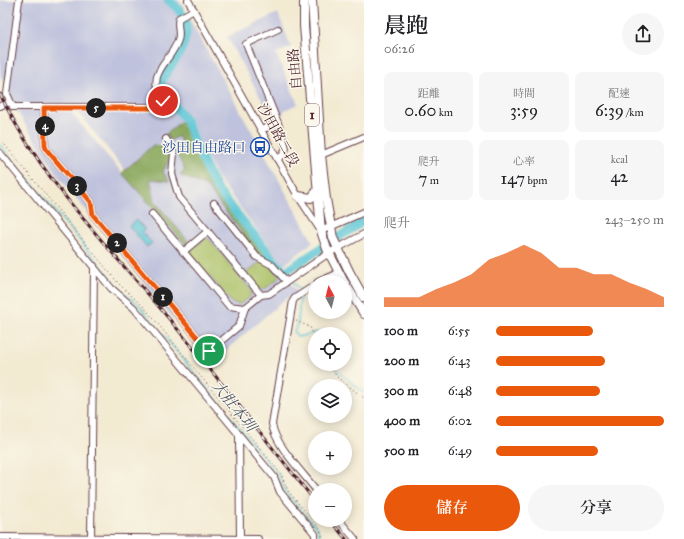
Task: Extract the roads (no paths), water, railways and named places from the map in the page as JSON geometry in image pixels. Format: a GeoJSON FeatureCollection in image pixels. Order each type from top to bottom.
{"type":"FeatureCollection","features":[{"type":"Feature","properties":{"kind":"main road","name":"自由路"},"geometry":{"type":"LineString","coordinates":[[304,0],[304,26],[321,231]]}},
{"type":"Feature","properties":{"kind":"main road","name":"自由路"},"geometry":{"type":"LineString","coordinates":[[312,0],[321,155],[331,228]]}},
{"type":"Feature","properties":{"kind":"main road"},"geometry":{"type":"LineString","coordinates":[[298,196],[311,198],[317,192]]}},
{"type":"Feature","properties":{"kind":"main road","name":"1"},"geometry":{"type":"LineString","coordinates":[[331,228],[336,243],[364,298]]}},
{"type":"Feature","properties":{"kind":"main road","name":"沙田路二段"},"geometry":{"type":"LineString","coordinates":[[321,231],[323,240],[339,273]]}},
{"type":"Feature","properties":{"kind":"main road","name":"沙田路二段"},"geometry":{"type":"LineString","coordinates":[[352,294],[364,314]]}},
{"type":"Feature","properties":{"kind":"street"},"geometry":{"type":"LineString","coordinates":[[19,0],[7,94],[13,107],[161,107],[163,101],[159,95],[156,82],[158,72],[178,41],[179,18],[194,10]]}},
{"type":"Feature","properties":{"kind":"street","name":"沙田路二段"},"geometry":{"type":"LineString","coordinates":[[188,0],[298,196],[321,231]]}},
{"type":"Feature","properties":{"kind":"street"},"geometry":{"type":"LineString","coordinates":[[277,159],[283,155],[286,148],[278,123],[246,44],[278,29]]}},
{"type":"Feature","properties":{"kind":"street"},"geometry":{"type":"LineString","coordinates":[[0,106],[10,102]]}},
{"type":"Feature","properties":{"kind":"street"},"geometry":{"type":"LineString","coordinates":[[44,108],[46,149],[91,202],[93,215],[209,351],[239,326],[246,308],[261,295],[269,294],[328,251],[336,243],[364,234]]}},
{"type":"Feature","properties":{"kind":"street"},"geometry":{"type":"LineString","coordinates":[[261,130],[278,123]]}},
{"type":"Feature","properties":{"kind":"street"},"geometry":{"type":"LineString","coordinates":[[321,155],[364,137]]}},
{"type":"Feature","properties":{"kind":"street"},"geometry":{"type":"LineString","coordinates":[[166,139],[174,153],[172,174],[179,197],[261,295]]}},
{"type":"Feature","properties":{"kind":"street"},"geometry":{"type":"LineString","coordinates":[[0,154],[111,288],[134,308],[274,477],[280,492],[315,534],[315,539]]}},
{"type":"Feature","properties":{"kind":"street"},"geometry":{"type":"LineString","coordinates":[[214,203],[257,257],[272,265],[287,280]]}},
{"type":"Feature","properties":{"kind":"street"},"geometry":{"type":"LineString","coordinates":[[321,231],[331,228],[364,212]]}},
{"type":"Feature","properties":{"kind":"street"},"geometry":{"type":"LineString","coordinates":[[152,214],[229,306],[246,308]]}},
{"type":"Feature","properties":{"kind":"street"},"geometry":{"type":"LineString","coordinates":[[184,252],[208,231]]}},
{"type":"Feature","properties":{"kind":"street"},"geometry":{"type":"LineString","coordinates":[[91,539],[94,266]]}},
{"type":"Feature","properties":{"kind":"street"},"geometry":{"type":"LineString","coordinates":[[334,275],[339,273]]}},
{"type":"Feature","properties":{"kind":"street"},"geometry":{"type":"LineString","coordinates":[[308,290],[295,298],[290,318],[273,430],[280,444],[311,483]]}},
{"type":"Feature","properties":{"kind":"street"},"geometry":{"type":"LineString","coordinates":[[239,435],[240,539]]}},
{"type":"Feature","properties":{"kind":"street"},"geometry":{"type":"LineString","coordinates":[[345,527],[355,539]]}},
{"type":"Feature","properties":{"kind":"street"},"geometry":{"type":"LineString","coordinates":[[0,537],[91,539],[258,539]]}},
{"type":"Feature","properties":{"kind":"water"},"geometry":{"type":"Polygon","coordinates":[[[136,220],[145,229],[142,232],[152,243],[147,247],[129,226],[136,220]]]}},
{"type":"Feature","properties":{"kind":"waterway"},"geometry":{"type":"LineString","coordinates":[[168,0],[179,10],[184,19],[186,29],[185,40],[181,50],[161,80],[163,91],[185,119],[203,162],[216,188],[284,272],[364,221]]}},
{"type":"Feature","properties":{"kind":"waterway","name":"大肚本圳"},"geometry":{"type":"LineString","coordinates":[[0,145],[121,290],[138,304],[279,476],[285,492],[318,529],[320,539]]}},
{"type":"Feature","properties":{"kind":"waterway"},"geometry":{"type":"LineString","coordinates":[[284,272],[290,278]]}},
{"type":"Feature","properties":{"kind":"waterway"},"geometry":{"type":"LineString","coordinates":[[292,281],[301,291]]}},
{"type":"Feature","properties":{"kind":"waterway"},"geometry":{"type":"LineString","coordinates":[[300,297],[298,322],[294,332],[298,337],[308,334]]}},
{"type":"Feature","properties":{"kind":"waterway"},"geometry":{"type":"LineString","coordinates":[[338,371],[364,393]]}},
{"type":"Feature","properties":{"kind":"railway"},"geometry":{"type":"LineString","coordinates":[[0,94],[16,124],[52,180],[94,232],[180,332],[308,492]]}},
{"type":"Feature","properties":{"kind":"railway"},"geometry":{"type":"LineString","coordinates":[[336,527],[346,539]]}},
{"type":"Feature","properties":{"kind":"place","name":"沙田自由路口"},"geometry":{"type":"Point","coordinates":[260,147]}}]}
